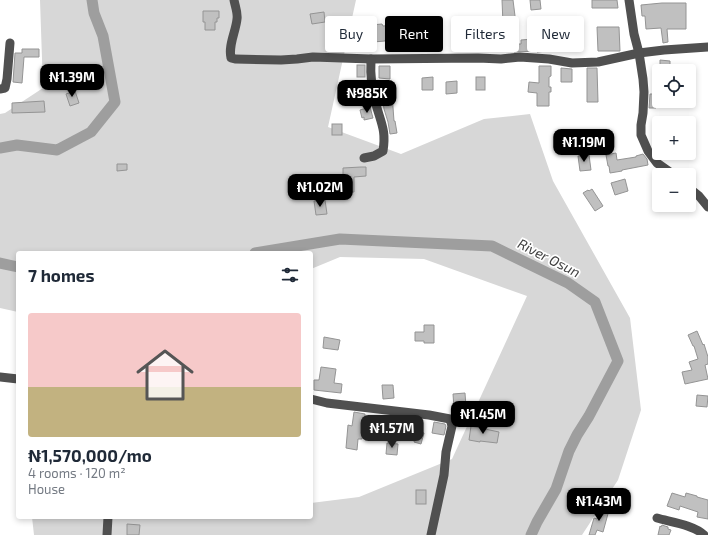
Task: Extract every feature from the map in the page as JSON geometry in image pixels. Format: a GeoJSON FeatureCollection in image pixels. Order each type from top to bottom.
{"type":"FeatureCollection","features":[{"type":"Feature","properties":{"kind":"street"},"geometry":{"type":"LineString","coordinates":[[234,0],[238,18],[230,55],[231,58],[235,59],[286,60],[313,57],[371,59],[501,59],[520,57],[549,59],[572,63],[598,62],[664,50],[708,47]]}},
{"type":"Feature","properties":{"kind":"street"},"geometry":{"type":"LineString","coordinates":[[629,0],[634,34],[642,67],[644,92],[643,113],[640,125],[641,135],[648,151],[657,163],[664,168]]}},
{"type":"Feature","properties":{"kind":"street"},"geometry":{"type":"LineString","coordinates":[[0,89],[5,88],[7,79],[10,43]]}},
{"type":"Feature","properties":{"kind":"street"},"geometry":{"type":"LineString","coordinates":[[364,158],[374,156],[384,151],[385,140],[384,129],[373,92],[370,72],[371,59]]}},
{"type":"Feature","properties":{"kind":"street"},"geometry":{"type":"LineString","coordinates":[[696,194],[708,207]]}},
{"type":"Feature","properties":{"kind":"street"},"geometry":{"type":"LineString","coordinates":[[0,378],[16,379]]}},
{"type":"Feature","properties":{"kind":"street"},"geometry":{"type":"LineString","coordinates":[[313,400],[327,403],[429,415],[450,419],[452,426],[446,452],[444,475],[431,535]]}},
{"type":"Feature","properties":{"kind":"street"},"geometry":{"type":"LineString","coordinates":[[657,518],[692,527],[704,535]]}},
{"type":"Feature","properties":{"kind":"street"},"geometry":{"type":"LineString","coordinates":[[107,535],[108,519]]}},
{"type":"Feature","properties":{"kind":"shaded area"},"geometry":{"type":"Polygon","coordinates":[[[40,0],[356,0],[352,16],[325,16],[325,52],[345,52],[328,127],[401,154],[484,119],[530,114],[553,181],[630,318],[641,410],[618,480],[582,535],[34,535],[32,519],[313,519],[313,503],[359,497],[452,459],[527,296],[424,259],[340,257],[313,268],[313,251],[16,251],[16,312],[0,308],[0,114],[5,113],[43,88],[40,0]]]}},
{"type":"Feature","properties":{"kind":"building"},"geometry":{"type":"Polygon","coordinates":[[[502,0],[513,0],[515,16],[503,16],[502,0]]]}},
{"type":"Feature","properties":{"kind":"building"},"geometry":{"type":"Polygon","coordinates":[[[530,0],[540,0],[541,9],[531,10],[530,0]]]}},
{"type":"Feature","properties":{"kind":"building"},"geometry":{"type":"Polygon","coordinates":[[[592,0],[617,0],[618,8],[592,8],[592,0]]]}},
{"type":"Feature","properties":{"kind":"building"},"geometry":{"type":"Polygon","coordinates":[[[686,3],[686,29],[667,29],[668,42],[663,43],[661,28],[646,29],[645,16],[642,16],[641,5],[686,3]]]}},
{"type":"Feature","properties":{"kind":"building"},"geometry":{"type":"Polygon","coordinates":[[[203,11],[219,11],[219,18],[217,18],[217,22],[215,22],[215,30],[205,30],[203,11]]]}},
{"type":"Feature","properties":{"kind":"building"},"geometry":{"type":"Polygon","coordinates":[[[324,12],[325,22],[312,24],[310,14],[324,12]]]}},
{"type":"Feature","properties":{"kind":"building"},"geometry":{"type":"Polygon","coordinates":[[[377,24],[382,24],[385,26],[385,41],[377,42],[377,24]]]}},
{"type":"Feature","properties":{"kind":"building"},"geometry":{"type":"Polygon","coordinates":[[[597,27],[619,27],[620,51],[598,51],[597,27]]]}},
{"type":"Feature","properties":{"kind":"building"},"geometry":{"type":"Polygon","coordinates":[[[521,40],[527,40],[527,51],[519,52],[519,44],[521,44],[521,40]]]}},
{"type":"Feature","properties":{"kind":"building"},"geometry":{"type":"Polygon","coordinates":[[[22,49],[39,49],[39,57],[24,57],[22,83],[13,82],[15,53],[22,53],[22,49]]]}},
{"type":"Feature","properties":{"kind":"building"},"geometry":{"type":"Polygon","coordinates":[[[660,60],[670,61],[670,64],[660,64],[660,60]]]}},
{"type":"Feature","properties":{"kind":"building"},"geometry":{"type":"Polygon","coordinates":[[[357,65],[365,65],[365,77],[357,77],[357,65]]]}},
{"type":"Feature","properties":{"kind":"building"},"geometry":{"type":"Polygon","coordinates":[[[379,66],[390,66],[390,79],[379,78],[379,66]]]}},
{"type":"Feature","properties":{"kind":"building"},"geometry":{"type":"Polygon","coordinates":[[[539,66],[551,66],[551,76],[549,77],[549,87],[551,87],[551,92],[549,92],[549,106],[537,106],[537,93],[528,92],[529,82],[539,83],[539,66]]]}},
{"type":"Feature","properties":{"kind":"building"},"geometry":{"type":"Polygon","coordinates":[[[561,68],[572,69],[572,82],[561,82],[561,68]]]}},
{"type":"Feature","properties":{"kind":"building"},"geometry":{"type":"Polygon","coordinates":[[[587,68],[597,68],[598,102],[587,102],[587,68]]]}},
{"type":"Feature","properties":{"kind":"building"},"geometry":{"type":"Polygon","coordinates":[[[433,77],[433,90],[422,90],[422,78],[433,77]]]}},
{"type":"Feature","properties":{"kind":"building"},"geometry":{"type":"Polygon","coordinates":[[[476,77],[485,77],[485,90],[476,90],[476,77]]]}},
{"type":"Feature","properties":{"kind":"building"},"geometry":{"type":"Polygon","coordinates":[[[457,81],[457,93],[446,94],[446,82],[457,81]]]}},
{"type":"Feature","properties":{"kind":"building"},"geometry":{"type":"Polygon","coordinates":[[[75,91],[79,103],[70,106],[66,94],[75,91]]]}},
{"type":"Feature","properties":{"kind":"building"},"geometry":{"type":"Polygon","coordinates":[[[392,94],[394,121],[397,133],[390,134],[382,95],[392,94]]]}},
{"type":"Feature","properties":{"kind":"building"},"geometry":{"type":"Polygon","coordinates":[[[650,94],[652,94],[652,108],[649,108],[650,94]]]}},
{"type":"Feature","properties":{"kind":"building"},"geometry":{"type":"Polygon","coordinates":[[[44,101],[45,112],[12,113],[12,103],[44,101]]]}},
{"type":"Feature","properties":{"kind":"building"},"geometry":{"type":"Polygon","coordinates":[[[370,107],[373,118],[364,120],[360,110],[370,107]]]}},
{"type":"Feature","properties":{"kind":"building"},"geometry":{"type":"Polygon","coordinates":[[[332,124],[342,124],[342,135],[332,135],[332,124]]]}},
{"type":"Feature","properties":{"kind":"building"},"geometry":{"type":"Polygon","coordinates":[[[616,153],[617,160],[636,157],[643,154],[647,159],[648,165],[610,173],[606,155],[616,153]]]}},
{"type":"Feature","properties":{"kind":"building"},"geometry":{"type":"Polygon","coordinates":[[[589,155],[591,170],[580,171],[578,156],[589,155]]]}},
{"type":"Feature","properties":{"kind":"building"},"geometry":{"type":"Polygon","coordinates":[[[117,164],[127,164],[127,170],[117,171],[117,164]]]}},
{"type":"Feature","properties":{"kind":"building"},"geometry":{"type":"Polygon","coordinates":[[[366,167],[366,176],[354,177],[354,192],[343,192],[343,168],[366,167]]]}},
{"type":"Feature","properties":{"kind":"building"},"geometry":{"type":"Polygon","coordinates":[[[625,179],[628,191],[615,195],[611,183],[625,179]]]}},
{"type":"Feature","properties":{"kind":"building"},"geometry":{"type":"Polygon","coordinates":[[[592,189],[603,206],[595,211],[583,193],[592,189]]]}},
{"type":"Feature","properties":{"kind":"building"},"geometry":{"type":"Polygon","coordinates":[[[325,200],[327,214],[316,215],[314,201],[325,200]]]}},
{"type":"Feature","properties":{"kind":"building"},"geometry":{"type":"Polygon","coordinates":[[[424,325],[434,325],[434,343],[415,341],[415,332],[424,332],[424,325]]]}},
{"type":"Feature","properties":{"kind":"building"},"geometry":{"type":"Polygon","coordinates":[[[697,331],[703,345],[704,344],[708,357],[708,364],[705,365],[708,379],[685,384],[682,372],[692,370],[689,362],[698,359],[694,346],[688,335],[697,331]]]}},
{"type":"Feature","properties":{"kind":"building"},"geometry":{"type":"Polygon","coordinates":[[[324,337],[340,340],[338,350],[323,348],[324,337]]]}},
{"type":"Feature","properties":{"kind":"building"},"geometry":{"type":"Polygon","coordinates":[[[321,367],[336,369],[334,383],[342,384],[341,393],[314,390],[314,380],[319,380],[321,367]]]}},
{"type":"Feature","properties":{"kind":"building"},"geometry":{"type":"Polygon","coordinates":[[[382,385],[393,385],[394,398],[383,399],[382,385]]]}},
{"type":"Feature","properties":{"kind":"building"},"geometry":{"type":"Polygon","coordinates":[[[465,393],[466,407],[454,408],[453,394],[465,393]]]}},
{"type":"Feature","properties":{"kind":"building"},"geometry":{"type":"Polygon","coordinates":[[[697,395],[708,396],[707,407],[696,406],[697,395]]]}},
{"type":"Feature","properties":{"kind":"building"},"geometry":{"type":"Polygon","coordinates":[[[354,412],[365,414],[362,439],[358,439],[357,450],[346,448],[348,425],[352,426],[354,412]]]}},
{"type":"Feature","properties":{"kind":"building"},"geometry":{"type":"Polygon","coordinates":[[[434,422],[445,424],[444,435],[432,433],[434,422]]]}},
{"type":"Feature","properties":{"kind":"building"},"geometry":{"type":"Polygon","coordinates":[[[471,426],[499,432],[497,443],[469,440],[471,426]]]}},
{"type":"Feature","properties":{"kind":"building"},"geometry":{"type":"Polygon","coordinates":[[[417,432],[424,433],[421,444],[414,442],[417,432]]]}},
{"type":"Feature","properties":{"kind":"building"},"geometry":{"type":"Polygon","coordinates":[[[387,443],[398,444],[397,455],[386,454],[387,443]]]}},
{"type":"Feature","properties":{"kind":"building"},"geometry":{"type":"Polygon","coordinates":[[[416,490],[426,490],[426,504],[416,504],[416,490]]]}},
{"type":"Feature","properties":{"kind":"building"},"geometry":{"type":"Polygon","coordinates":[[[672,493],[685,497],[686,493],[708,500],[708,519],[697,517],[698,512],[680,506],[679,510],[667,506],[672,493]]]}},
{"type":"Feature","properties":{"kind":"building"},"geometry":{"type":"Polygon","coordinates":[[[600,508],[609,510],[603,532],[597,530],[595,535],[589,535],[594,518],[597,519],[600,508]]]}},
{"type":"Feature","properties":{"kind":"building"},"geometry":{"type":"Polygon","coordinates":[[[127,524],[140,525],[139,535],[127,535],[127,524]]]}},
{"type":"Feature","properties":{"kind":"building"},"geometry":{"type":"Polygon","coordinates":[[[662,525],[671,530],[669,535],[658,535],[660,526],[661,527],[662,525]]]}},
{"type":"Feature","properties":{"kind":"waterway","name":"River Osun"},"geometry":{"type":"LineString","coordinates":[[0,148],[17,145],[57,150],[91,132],[115,102],[103,36],[94,13],[92,0]]}},
{"type":"Feature","properties":{"kind":"waterway","name":"River Osun"},"geometry":{"type":"LineString","coordinates":[[267,251],[340,239],[492,246],[568,283],[595,302],[618,361],[589,416],[577,435],[569,451],[556,489],[531,535]]}},
{"type":"Feature","properties":{"kind":"waterway","name":"River Osun"},"geometry":{"type":"LineString","coordinates":[[0,263],[16,267]]}}]}
